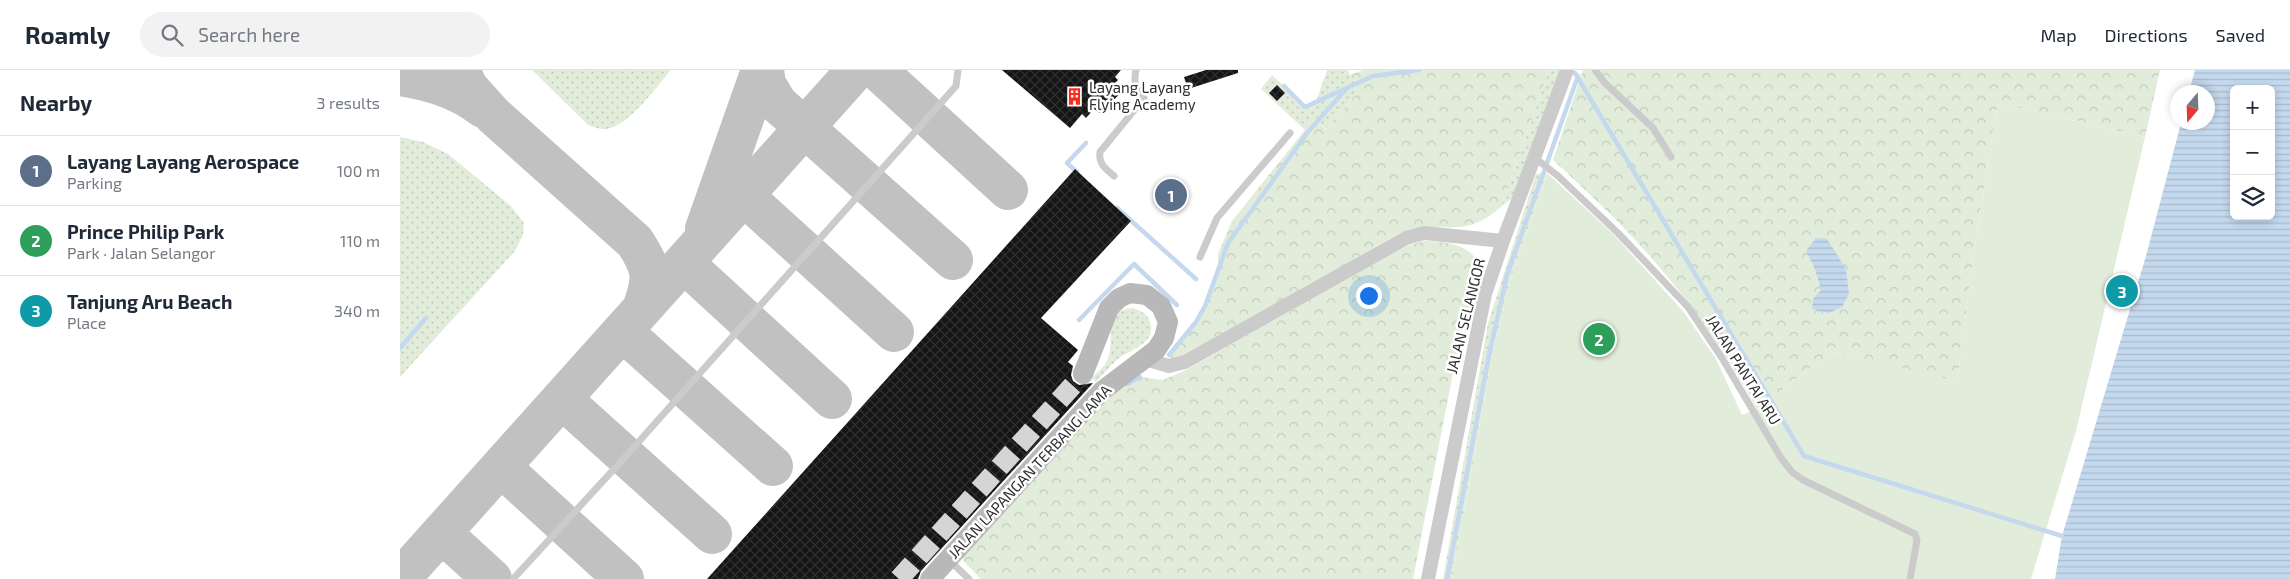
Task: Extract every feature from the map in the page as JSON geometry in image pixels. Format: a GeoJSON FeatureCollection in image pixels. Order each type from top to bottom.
{"type":"FeatureCollection","features":[{"type":"Feature","properties":{"kind":"main road","name":"JALAN LAPANGAN TERBANG LAMA"},"geometry":{"type":"LineString","coordinates":[[930,579],[1102,390],[1156,350],[1164,338],[1168,322],[1161,306],[1146,295],[1130,293],[1119,298],[1109,308],[1083,374]]}},
{"type":"Feature","properties":{"kind":"street","name":"JALAN SELANGOR"},"geometry":{"type":"LineString","coordinates":[[1428,579],[1485,294],[1567,70]]}},
{"type":"Feature","properties":{"kind":"street"},"geometry":{"type":"LineString","coordinates":[[1145,359],[1169,366],[1185,362],[1406,238],[1424,233],[1503,241]]}},
{"type":"Feature","properties":{"kind":"lane"},"geometry":{"type":"LineString","coordinates":[[513,579],[626,456],[956,86],[958,70]]}},
{"type":"Feature","properties":{"kind":"lane"},"geometry":{"type":"LineString","coordinates":[[1114,176],[1102,165],[1099,158],[1100,152],[1144,98],[1136,88],[1134,78],[1136,70]]}},
{"type":"Feature","properties":{"kind":"lane"},"geometry":{"type":"LineString","coordinates":[[1595,70],[1604,82],[1654,128],[1671,157]]}},
{"type":"Feature","properties":{"kind":"lane"},"geometry":{"type":"LineString","coordinates":[[1200,257],[1217,218],[1290,133]]}},
{"type":"Feature","properties":{"kind":"lane","name":"JALAN PANTAI ARU"},"geometry":{"type":"LineString","coordinates":[[1535,158],[1558,176],[1618,233],[1688,307],[1722,358],[1781,458],[1792,472],[1803,480],[1915,534],[1917,540],[1910,579]]}},
{"type":"Feature","properties":{"kind":"lane"},"geometry":{"type":"LineString","coordinates":[[948,559],[969,579]]}},
{"type":"Feature","properties":{"kind":"green space"},"geometry":{"type":"Polygon","coordinates":[[[532,70],[671,70],[633,113],[616,126],[604,129],[588,125],[532,70]]]}},
{"type":"Feature","properties":{"kind":"green space"},"geometry":{"type":"Polygon","coordinates":[[[1327,70],[1348,70],[1358,92],[1326,129],[1314,120],[1305,130],[1261,89],[1272,75],[1306,107],[1316,102],[1327,70]]]}},
{"type":"Feature","properties":{"kind":"green space"},"geometry":{"type":"Polygon","coordinates":[[[1363,70],[1549,70],[1501,206],[1488,217],[1475,224],[1463,227],[1427,227],[1400,233],[1187,354],[1172,359],[1169,355],[1196,322],[1205,306],[1218,272],[1218,254],[1232,221],[1313,120],[1326,129],[1358,92],[1350,75],[1363,70]]]}},
{"type":"Feature","properties":{"kind":"green space"},"geometry":{"type":"Polygon","coordinates":[[[1549,70],[1560,70],[1519,186],[1511,199],[1491,215],[1501,206],[1549,70]]]}},
{"type":"Feature","properties":{"kind":"green space"},"geometry":{"type":"Polygon","coordinates":[[[1583,70],[2160,70],[2145,137],[1998,103],[1974,251],[1957,382],[1832,352],[1757,409],[1724,354],[1668,277],[1626,230],[1553,160],[1583,70]]]}},
{"type":"Feature","properties":{"kind":"green space"},"geometry":{"type":"Polygon","coordinates":[[[1998,103],[2145,137],[2076,431],[2031,579],[1452,579],[1492,356],[1511,278],[1547,173],[1614,235],[1683,311],[1716,359],[1742,415],[1757,409],[1832,352],[1957,381],[1974,251],[1998,103]]]}},
{"type":"Feature","properties":{"kind":"green space"},"geometry":{"type":"Polygon","coordinates":[[[400,137],[423,142],[448,154],[511,206],[524,223],[523,235],[515,251],[400,377],[400,137]]]}},
{"type":"Feature","properties":{"kind":"green space"},"geometry":{"type":"Polygon","coordinates":[[[1547,173],[1511,278],[1492,356],[1452,579],[1443,579],[1488,323],[1536,174],[1547,173]]]}},
{"type":"Feature","properties":{"kind":"green space"},"geometry":{"type":"Polygon","coordinates":[[[1424,241],[1442,242],[1467,250],[1477,262],[1479,271],[1458,347],[1413,579],[981,579],[964,562],[962,557],[1112,395],[1140,377],[1163,380],[1186,370],[1403,247],[1424,241]]]}},
{"type":"Feature","properties":{"kind":"green space"},"geometry":{"type":"Polygon","coordinates":[[[1132,308],[1147,316],[1150,322],[1150,335],[1141,345],[1118,359],[1096,382],[1092,378],[1105,365],[1109,355],[1112,322],[1122,311],[1132,308]]]}},
{"type":"Feature","properties":{"kind":"water"},"geometry":{"type":"Polygon","coordinates":[[[2195,70],[2290,70],[2290,579],[2055,579],[2062,536],[2146,256],[2179,130],[2215,130],[2215,85],[2191,85],[2195,70]]]}},
{"type":"Feature","properties":{"kind":"water"},"geometry":{"type":"Polygon","coordinates":[[[1816,238],[1827,239],[1846,269],[1849,294],[1842,307],[1829,313],[1812,309],[1813,299],[1821,290],[1815,269],[1806,251],[1816,238]]]}},
{"type":"Feature","properties":{"kind":"building","name":"Layang Layang Flying Academy"},"geometry":{"type":"Polygon","coordinates":[[[1002,70],[1121,70],[1115,77],[1118,80],[1115,83],[1124,90],[1100,113],[1094,109],[1086,118],[1082,114],[1070,128],[1002,70]]]}},
{"type":"Feature","properties":{"kind":"building"},"geometry":{"type":"Polygon","coordinates":[[[1206,70],[1238,70],[1238,73],[1188,89],[1184,77],[1206,70]]]}},
{"type":"Feature","properties":{"kind":"building"},"geometry":{"type":"Polygon","coordinates":[[[1277,85],[1285,93],[1277,101],[1269,93],[1277,85]]]}},
{"type":"Feature","properties":{"kind":"building"},"geometry":{"type":"Polygon","coordinates":[[[1075,169],[1131,221],[1041,318],[1078,350],[1068,362],[1073,366],[1071,375],[1073,381],[1079,385],[1093,383],[921,571],[918,579],[707,579],[1075,169]]]}},
{"type":"Feature","properties":{"kind":"waterway"},"geometry":{"type":"LineString","coordinates":[[1284,86],[1305,107],[1373,76],[1419,70]]}},
{"type":"Feature","properties":{"kind":"waterway"},"geometry":{"type":"LineString","coordinates":[[1575,73],[1804,456],[2062,536]]}},
{"type":"Feature","properties":{"kind":"waterway"},"geometry":{"type":"LineString","coordinates":[[1447,579],[1489,355],[1507,275],[1578,76]]}},
{"type":"Feature","properties":{"kind":"waterway"},"geometry":{"type":"LineString","coordinates":[[1169,355],[1196,322],[1205,306],[1228,243],[1307,133],[1347,88]]}},
{"type":"Feature","properties":{"kind":"waterway"},"geometry":{"type":"LineString","coordinates":[[1077,172],[1067,163],[1086,143]]}},
{"type":"Feature","properties":{"kind":"waterway"},"geometry":{"type":"LineString","coordinates":[[1117,208],[1196,279]]}},
{"type":"Feature","properties":{"kind":"waterway"},"geometry":{"type":"LineString","coordinates":[[1079,320],[1134,264],[1177,305]]}},
{"type":"Feature","properties":{"kind":"waterway"},"geometry":{"type":"LineString","coordinates":[[400,348],[426,318]]}},
{"type":"Feature","properties":{"kind":"waterway"},"geometry":{"type":"LineString","coordinates":[[1127,384],[1140,377]]}},
{"type":"Feature","properties":{"kind":"taxiway"},"geometry":{"type":"LineString","coordinates":[[400,579],[642,309],[649,282],[648,267],[635,242],[493,115],[468,87],[460,70]]}},
{"type":"Feature","properties":{"kind":"taxiway"},"geometry":{"type":"LineString","coordinates":[[705,229],[761,70]]}},
{"type":"Feature","properties":{"kind":"taxiway"},"geometry":{"type":"LineString","coordinates":[[764,70],[766,84],[778,104],[953,260]]}},
{"type":"Feature","properties":{"kind":"taxiway"},"geometry":{"type":"LineString","coordinates":[[642,309],[856,70]]}},
{"type":"Feature","properties":{"kind":"taxiway"},"geometry":{"type":"LineString","coordinates":[[877,70],[1008,190]]}},
{"type":"Feature","properties":{"kind":"taxiway"},"geometry":{"type":"LineString","coordinates":[[400,76],[423,80],[444,87],[474,101],[483,108]]}},
{"type":"Feature","properties":{"kind":"taxiway"},"geometry":{"type":"LineString","coordinates":[[732,172],[733,178],[744,196],[894,332]]}},
{"type":"Feature","properties":{"kind":"taxiway"},"geometry":{"type":"LineString","coordinates":[[684,263],[832,399]]}},
{"type":"Feature","properties":{"kind":"taxiway"},"geometry":{"type":"LineString","coordinates":[[622,331],[773,466]]}},
{"type":"Feature","properties":{"kind":"taxiway"},"geometry":{"type":"LineString","coordinates":[[562,399],[712,534]]}},
{"type":"Feature","properties":{"kind":"taxiway"},"geometry":{"type":"LineString","coordinates":[[501,467],[624,579]]}},
{"type":"Feature","properties":{"kind":"taxiway"},"geometry":{"type":"LineString","coordinates":[[442,533],[492,579]]}},
{"type":"Feature","properties":{"kind":"tunnel"},"geometry":{"type":"LineString","coordinates":[[899,579],[1083,374]]}},
{"type":"Feature","properties":{"kind":"place","name":"Layang Layang Flying Academy"},"geometry":{"type":"Point","coordinates":[1075,97]}},
{"type":"Feature","properties":{"kind":"place","name":"Layang Layang Aerospace"},"geometry":{"type":"Point","coordinates":[1171,195]}},
{"type":"Feature","properties":{"kind":"place","name":"Tanjung Aru Beach"},"geometry":{"type":"Point","coordinates":[2122,291]}},
{"type":"Feature","properties":{"kind":"place","name":"Prince Philip Park"},"geometry":{"type":"Point","coordinates":[1599,339]}}]}
